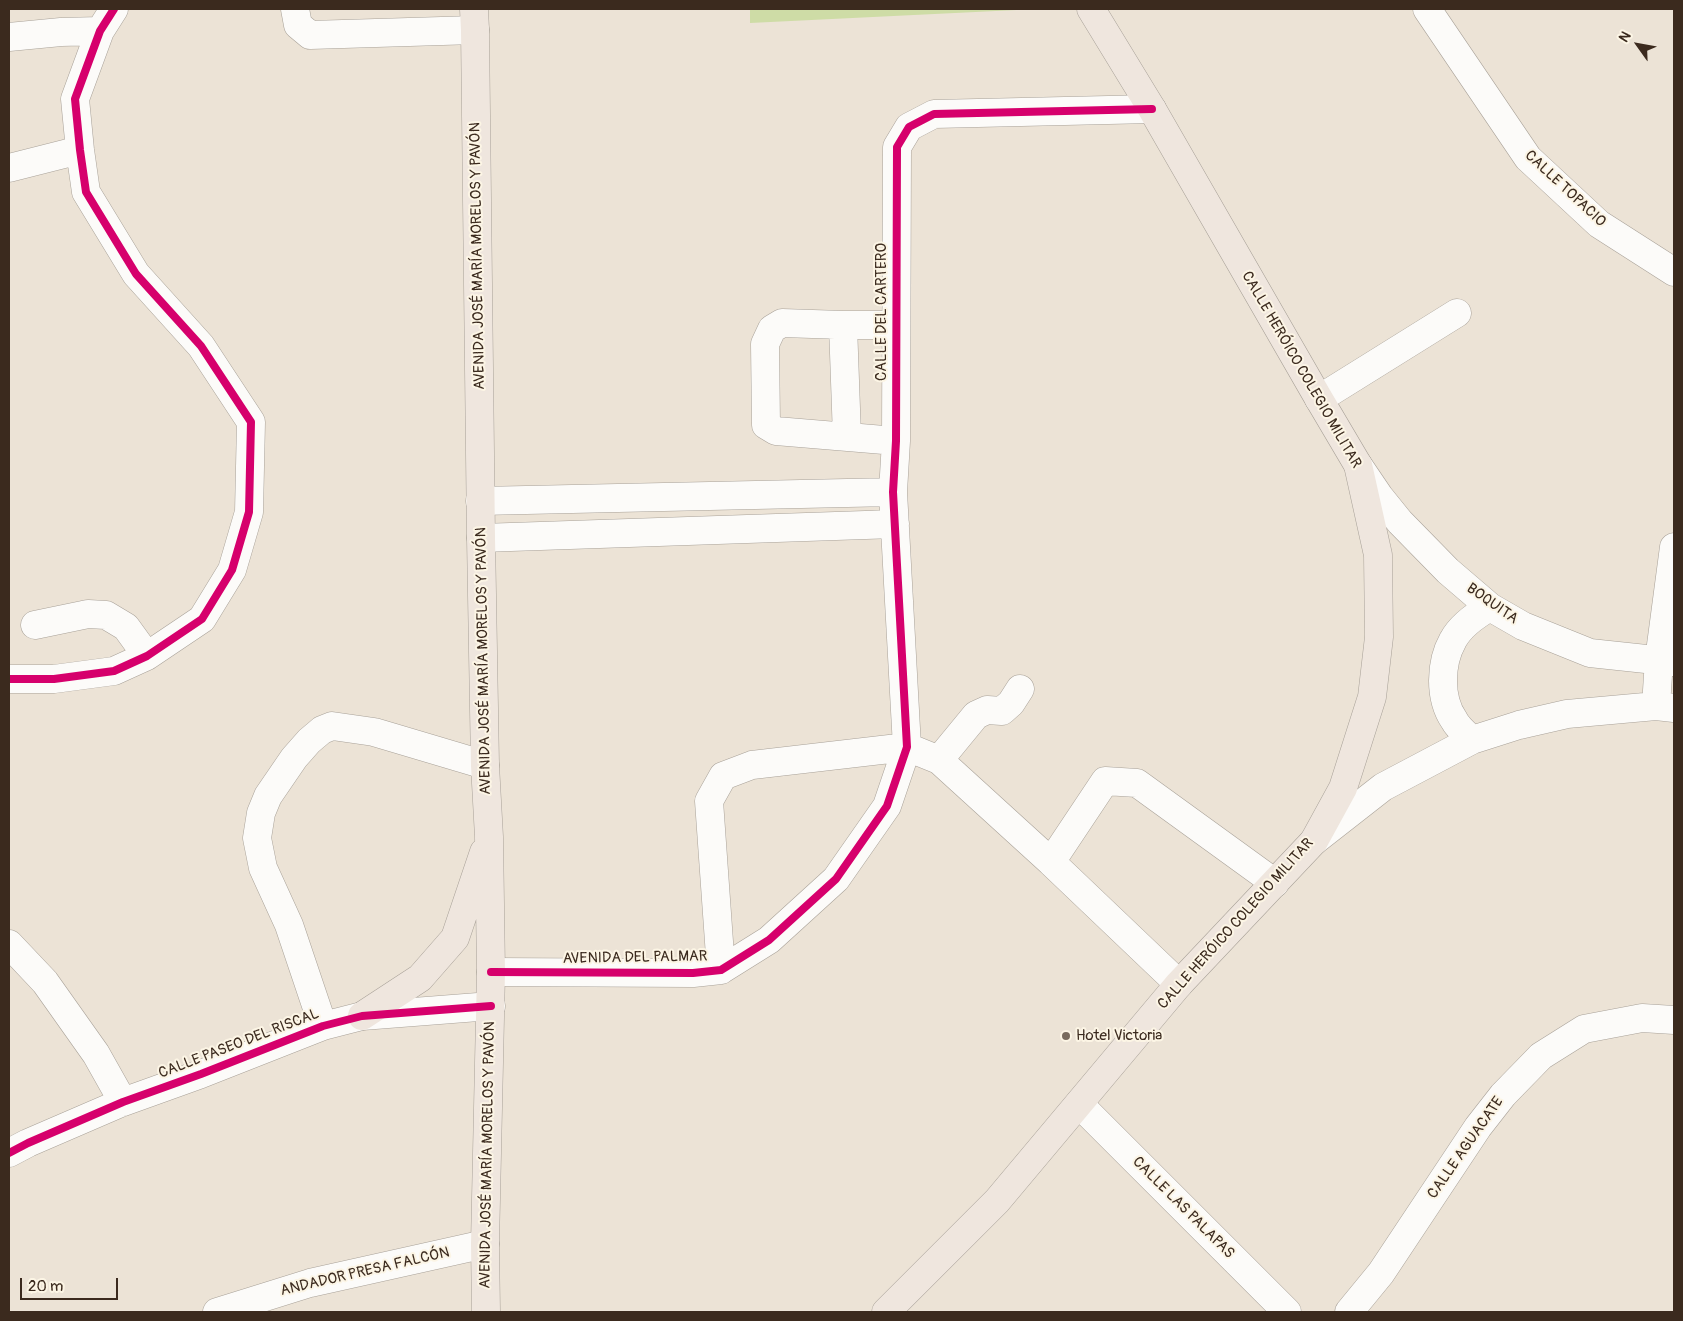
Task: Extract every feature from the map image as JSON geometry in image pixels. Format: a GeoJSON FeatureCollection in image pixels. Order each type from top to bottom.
{"type":"FeatureCollection","features":[{"type":"Feature","properties":{"kind":"main road","name":"CALLE HERÓICO COLEGIO MILITAR"},"geometry":{"type":"LineString","coordinates":[[886,1312],[997,1201],[1179,984],[1314,841],[1343,788],[1372,697],[1378,646],[1378,555],[1358,465],[1092,9]]}},
{"type":"Feature","properties":{"kind":"main road","name":"AVENIDA JOSÉ MARÍA MORELOS Y PAVÓN"},"geometry":{"type":"LineString","coordinates":[[475,19],[480,501],[491,972],[486,1312]]}},
{"type":"Feature","properties":{"kind":"main road"},"geometry":{"type":"LineString","coordinates":[[362,1016],[420,978],[454,938],[489,837]]}},
{"type":"Feature","properties":{"kind":"street"},"geometry":{"type":"LineString","coordinates":[[295,9],[298,25],[310,35],[475,19]]}},
{"type":"Feature","properties":{"kind":"street","name":"CALLE TOPACIO"},"geometry":{"type":"LineString","coordinates":[[1426,9],[1528,158],[1599,224],[1674,272]]}},
{"type":"Feature","properties":{"kind":"street"},"geometry":{"type":"LineString","coordinates":[[9,37],[61,32],[107,20]]}},
{"type":"Feature","properties":{"kind":"street"},"geometry":{"type":"LineString","coordinates":[[9,679],[54,679],[114,671],[147,656],[202,619],[232,570],[249,512],[251,422],[201,346],[136,274],[86,192],[75,99],[107,20]]}},
{"type":"Feature","properties":{"kind":"street","name":"CALLE DEL CARTERO"},"geometry":{"type":"LineString","coordinates":[[907,747],[894,492],[896,441],[896,148],[909,127],[934,114],[1152,109]]}},
{"type":"Feature","properties":{"kind":"street"},"geometry":{"type":"LineString","coordinates":[[9,168],[80,150]]}},
{"type":"Feature","properties":{"kind":"street"},"geometry":{"type":"LineString","coordinates":[[1319,399],[1457,313]]}},
{"type":"Feature","properties":{"kind":"street"},"geometry":{"type":"LineString","coordinates":[[896,325],[782,323],[772,329],[766,344],[766,425],[776,431],[896,441]]}},
{"type":"Feature","properties":{"kind":"street"},"geometry":{"type":"LineString","coordinates":[[844,325],[848,437]]}},
{"type":"Feature","properties":{"kind":"street","name":"BOQUITA"},"geometry":{"type":"LineString","coordinates":[[1358,465],[1400,522],[1448,571],[1490,607],[1523,626],[1590,653],[1667,661]]}},
{"type":"Feature","properties":{"kind":"street"},"geometry":{"type":"LineString","coordinates":[[480,501],[894,492]]}},
{"type":"Feature","properties":{"kind":"street"},"geometry":{"type":"LineString","coordinates":[[481,538],[895,524]]}},
{"type":"Feature","properties":{"kind":"street"},"geometry":{"type":"LineString","coordinates":[[1314,841],[1382,787],[1472,740],[1519,725],[1567,714],[1665,707],[1674,547]]}},
{"type":"Feature","properties":{"kind":"street"},"geometry":{"type":"LineString","coordinates":[[1472,740],[1453,720],[1444,694],[1443,665],[1453,639],[1472,618],[1490,607]]}},
{"type":"Feature","properties":{"kind":"street"},"geometry":{"type":"LineString","coordinates":[[35,625],[88,614],[106,615],[126,627],[147,656]]}},
{"type":"Feature","properties":{"kind":"street"},"geometry":{"type":"LineString","coordinates":[[939,760],[976,715],[987,710],[1002,711],[1011,703],[1020,689]]}},
{"type":"Feature","properties":{"kind":"street"},"geometry":{"type":"LineString","coordinates":[[323,1026],[289,925],[263,868],[257,838],[261,814],[268,796],[294,758],[309,741],[322,730],[332,726],[374,732],[485,765]]}},
{"type":"Feature","properties":{"kind":"street"},"geometry":{"type":"LineString","coordinates":[[721,970],[709,801],[723,776],[752,765],[907,747],[939,760],[1051,862],[1179,984]]}},
{"type":"Feature","properties":{"kind":"street","name":"AVENIDA DEL PALMAR"},"geometry":{"type":"LineString","coordinates":[[491,972],[693,973],[721,970],[769,940],[836,879],[887,806],[907,747]]}},
{"type":"Feature","properties":{"kind":"street"},"geometry":{"type":"LineString","coordinates":[[1051,862],[1105,781],[1137,783],[1275,883]]}},
{"type":"Feature","properties":{"kind":"street"},"geometry":{"type":"LineString","coordinates":[[9,944],[51,990],[96,1054],[123,1102]]}},
{"type":"Feature","properties":{"kind":"street","name":"CALLE PASEO DEL RISCAL"},"geometry":{"type":"LineString","coordinates":[[9,1153],[28,1142],[123,1102],[201,1074],[323,1026],[362,1016],[491,1006]]}},
{"type":"Feature","properties":{"kind":"street","name":"CALLE AGUACATE"},"geometry":{"type":"LineString","coordinates":[[1349,1312],[1382,1273],[1478,1127],[1503,1095],[1541,1056],[1584,1029],[1642,1018],[1674,1020]]}},
{"type":"Feature","properties":{"kind":"street","name":"CALLE LAS PALAPAS"},"geometry":{"type":"LineString","coordinates":[[1079,1104],[1287,1312]]}},
{"type":"Feature","properties":{"kind":"street","name":"ANDADOR PRESA FALCÓN"},"geometry":{"type":"LineString","coordinates":[[217,1312],[310,1283],[486,1244]]}},
{"type":"Feature","properties":{"kind":"green space"},"geometry":{"type":"Polygon","coordinates":[[[750,9],[1037,9],[750,23],[750,9]]]}},
{"type":"Feature","properties":{"kind":"cycle path"},"geometry":{"type":"LineString","coordinates":[[9,679],[54,679],[114,671],[147,656],[202,619],[232,570],[249,512],[251,422],[201,346],[136,274],[86,192],[75,99],[100,31],[114,9]]}},
{"type":"Feature","properties":{"kind":"cycle path"},"geometry":{"type":"LineString","coordinates":[[491,972],[693,973],[721,970],[769,940],[836,879],[887,806],[907,747],[893,492],[896,441],[897,147],[909,127],[934,114],[1152,109]]}},
{"type":"Feature","properties":{"kind":"cycle path"},"geometry":{"type":"LineString","coordinates":[[9,1153],[123,1102],[201,1074],[323,1026],[362,1016],[491,1006]]}},
{"type":"Feature","properties":{"kind":"place","name":"Hotel Victoria"},"geometry":{"type":"Point","coordinates":[1066,1036]}}]}
